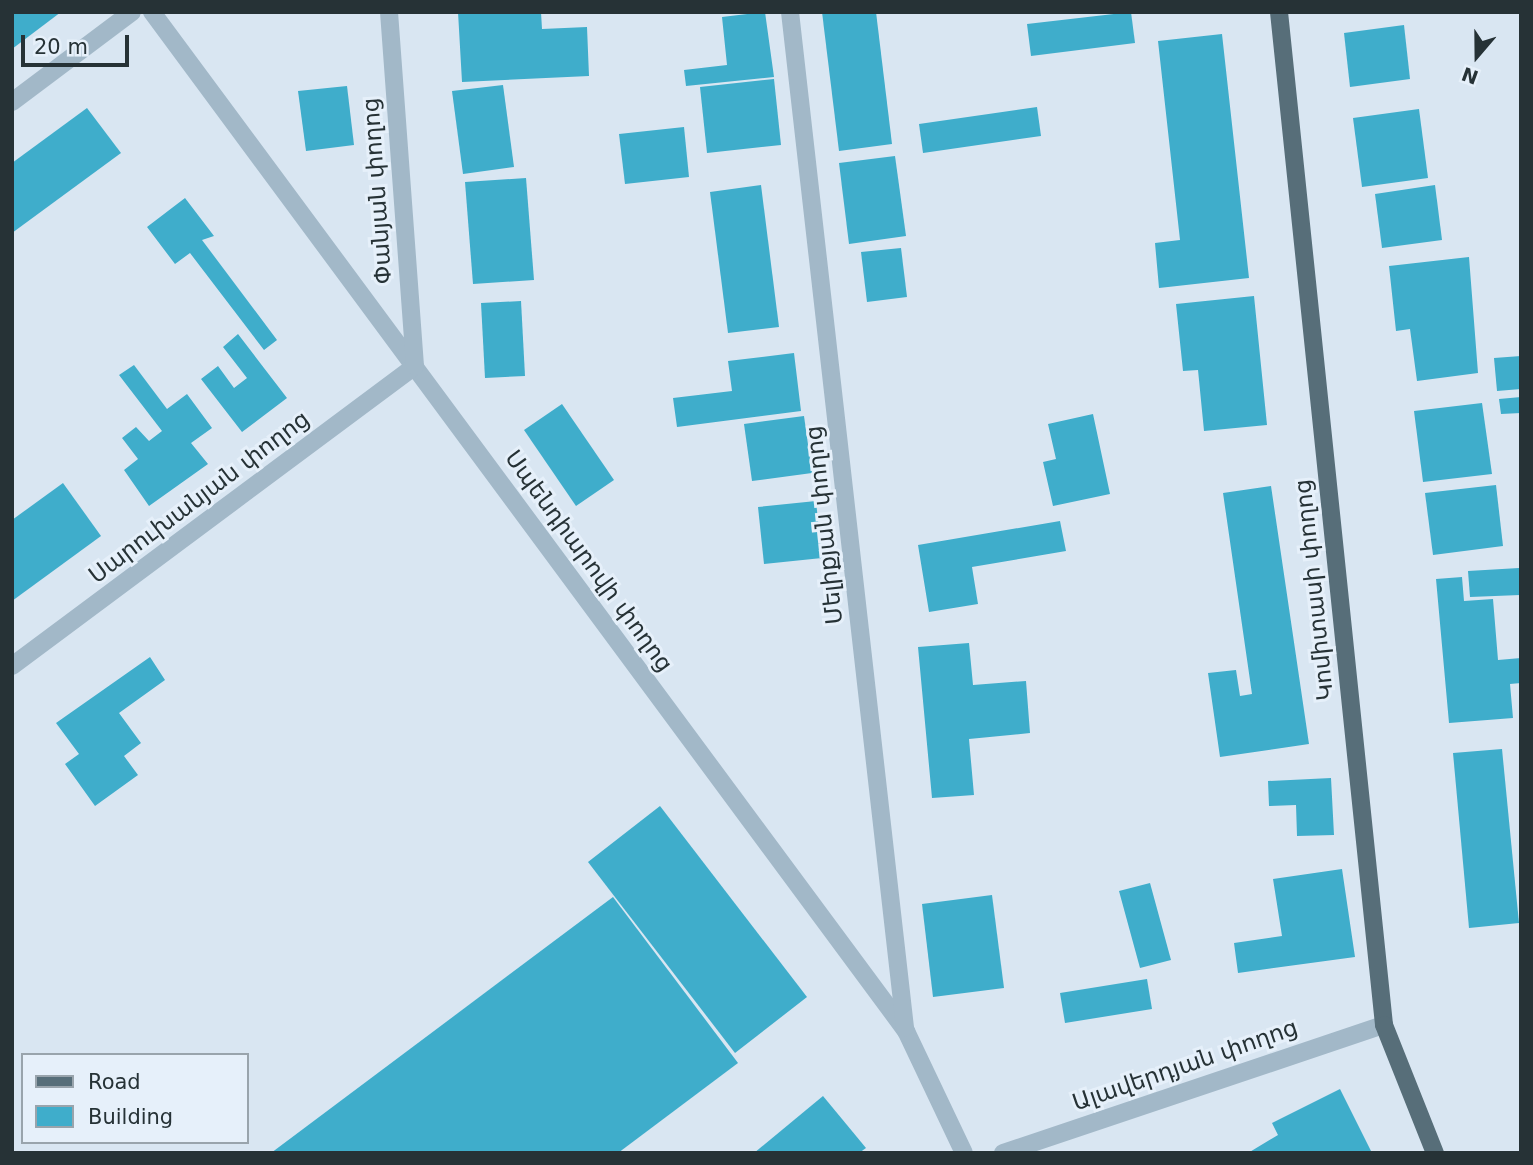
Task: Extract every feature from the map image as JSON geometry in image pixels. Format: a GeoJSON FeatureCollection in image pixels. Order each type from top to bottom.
{"type":"FeatureCollection","features":[{"type":"Feature","properties":{"kind":"main road","name":"Կոմիտասի փողոց"},"geometry":{"type":"LineString","coordinates":[[1279,12],[1384,1025],[1430,1150]]}},
{"type":"Feature","properties":{"kind":"street"},"geometry":{"type":"LineString","coordinates":[[12,102],[132,12]]}},
{"type":"Feature","properties":{"kind":"street","name":"Սպենդիարովի փողոց"},"geometry":{"type":"LineString","coordinates":[[152,12],[906,1031],[964,1153]]}},
{"type":"Feature","properties":{"kind":"street","name":"Փանյան փողոց"},"geometry":{"type":"LineString","coordinates":[[389,12],[415,366]]}},
{"type":"Feature","properties":{"kind":"street","name":"Մելիքյան փողոց"},"geometry":{"type":"LineString","coordinates":[[790,12],[906,1031]]}},
{"type":"Feature","properties":{"kind":"street","name":"Սարուխանյան փողոց"},"geometry":{"type":"LineString","coordinates":[[12,666],[415,366]]}},
{"type":"Feature","properties":{"kind":"street","name":"Ալավերդյան փողոց"},"geometry":{"type":"LineString","coordinates":[[1003,1153],[1384,1025]]}},
{"type":"Feature","properties":{"kind":"building"},"geometry":{"type":"Polygon","coordinates":[[[12,12],[61,12],[12,49],[12,12]]]}},
{"type":"Feature","properties":{"kind":"building"},"geometry":{"type":"Polygon","coordinates":[[[458,12],[541,12],[542,29],[587,27],[589,76],[462,82],[458,12]]]}},
{"type":"Feature","properties":{"kind":"building"},"geometry":{"type":"Polygon","coordinates":[[[765,12],[774,77],[686,86],[684,70],[727,65],[722,17],[765,12]]]}},
{"type":"Feature","properties":{"kind":"building"},"geometry":{"type":"Polygon","coordinates":[[[822,12],[876,12],[892,144],[839,151],[822,12]]]}},
{"type":"Feature","properties":{"kind":"building"},"geometry":{"type":"Polygon","coordinates":[[[1131,12],[1135,43],[1031,56],[1027,24],[1131,12]]]}},
{"type":"Feature","properties":{"kind":"building"},"geometry":{"type":"Polygon","coordinates":[[[1404,25],[1410,79],[1350,87],[1344,33],[1404,25]]]}},
{"type":"Feature","properties":{"kind":"building"},"geometry":{"type":"Polygon","coordinates":[[[1222,34],[1249,278],[1159,288],[1155,243],[1180,240],[1158,41],[1222,34]]]}},
{"type":"Feature","properties":{"kind":"building"},"geometry":{"type":"Polygon","coordinates":[[[774,79],[781,145],[707,153],[700,87],[774,79]]]}},
{"type":"Feature","properties":{"kind":"building"},"geometry":{"type":"Polygon","coordinates":[[[503,85],[514,167],[463,174],[452,91],[503,85]]]}},
{"type":"Feature","properties":{"kind":"building"},"geometry":{"type":"Polygon","coordinates":[[[347,86],[354,145],[306,151],[298,91],[347,86]]]}},
{"type":"Feature","properties":{"kind":"building"},"geometry":{"type":"Polygon","coordinates":[[[1037,107],[1041,136],[923,153],[919,124],[1037,107]]]}},
{"type":"Feature","properties":{"kind":"building"},"geometry":{"type":"Polygon","coordinates":[[[87,108],[121,153],[12,233],[12,163],[87,108]]]}},
{"type":"Feature","properties":{"kind":"building"},"geometry":{"type":"Polygon","coordinates":[[[1419,109],[1428,178],[1362,187],[1353,118],[1419,109]]]}},
{"type":"Feature","properties":{"kind":"building"},"geometry":{"type":"Polygon","coordinates":[[[684,127],[689,177],[625,184],[619,134],[684,127]]]}},
{"type":"Feature","properties":{"kind":"building"},"geometry":{"type":"Polygon","coordinates":[[[895,156],[906,236],[849,244],[839,163],[895,156]]]}},
{"type":"Feature","properties":{"kind":"building"},"geometry":{"type":"Polygon","coordinates":[[[526,178],[534,280],[473,284],[465,182],[526,178]]]}},
{"type":"Feature","properties":{"kind":"building"},"geometry":{"type":"Polygon","coordinates":[[[761,185],[779,327],[728,333],[710,192],[761,185]]]}},
{"type":"Feature","properties":{"kind":"building"},"geometry":{"type":"Polygon","coordinates":[[[1435,185],[1442,240],[1382,248],[1375,194],[1435,185]]]}},
{"type":"Feature","properties":{"kind":"building"},"geometry":{"type":"Polygon","coordinates":[[[185,198],[214,236],[202,240],[277,340],[264,350],[190,253],[175,264],[147,227],[185,198]]]}},
{"type":"Feature","properties":{"kind":"building"},"geometry":{"type":"Polygon","coordinates":[[[901,248],[907,297],[867,302],[861,252],[901,248]]]}},
{"type":"Feature","properties":{"kind":"building"},"geometry":{"type":"Polygon","coordinates":[[[1469,257],[1478,373],[1417,381],[1410,329],[1396,331],[1389,266],[1469,257]]]}},
{"type":"Feature","properties":{"kind":"building"},"geometry":{"type":"Polygon","coordinates":[[[1254,296],[1267,425],[1204,431],[1198,370],[1183,371],[1176,304],[1254,296]]]}},
{"type":"Feature","properties":{"kind":"building"},"geometry":{"type":"Polygon","coordinates":[[[521,301],[525,376],[485,378],[481,303],[521,301]]]}},
{"type":"Feature","properties":{"kind":"building"},"geometry":{"type":"Polygon","coordinates":[[[238,334],[287,398],[242,432],[201,379],[218,366],[234,388],[247,378],[223,347],[238,334]]]}},
{"type":"Feature","properties":{"kind":"building"},"geometry":{"type":"Polygon","coordinates":[[[794,353],[801,411],[677,427],[673,398],[732,391],[728,361],[794,353]]]}},
{"type":"Feature","properties":{"kind":"building"},"geometry":{"type":"Polygon","coordinates":[[[1521,356],[1521,389],[1497,391],[1494,358],[1521,356]]]}},
{"type":"Feature","properties":{"kind":"building"},"geometry":{"type":"Polygon","coordinates":[[[134,365],[167,409],[187,394],[212,428],[191,443],[208,464],[149,506],[124,470],[138,459],[122,438],[136,427],[149,441],[162,431],[119,375],[134,365]]]}},
{"type":"Feature","properties":{"kind":"building"},"geometry":{"type":"Polygon","coordinates":[[[1521,397],[1521,413],[1501,414],[1499,399],[1521,397]]]}},
{"type":"Feature","properties":{"kind":"building"},"geometry":{"type":"Polygon","coordinates":[[[1482,403],[1492,474],[1423,482],[1414,411],[1482,403]]]}},
{"type":"Feature","properties":{"kind":"building"},"geometry":{"type":"Polygon","coordinates":[[[562,404],[614,480],[576,506],[524,430],[562,404]]]}},
{"type":"Feature","properties":{"kind":"building"},"geometry":{"type":"Polygon","coordinates":[[[1093,414],[1110,494],[1053,506],[1043,462],[1056,459],[1048,424],[1093,414]]]}},
{"type":"Feature","properties":{"kind":"building"},"geometry":{"type":"Polygon","coordinates":[[[804,416],[812,473],[752,481],[744,424],[804,416]]]}},
{"type":"Feature","properties":{"kind":"building"},"geometry":{"type":"Polygon","coordinates":[[[63,483],[101,536],[12,601],[12,520],[63,483]]]}},
{"type":"Feature","properties":{"kind":"building"},"geometry":{"type":"Polygon","coordinates":[[[1496,485],[1503,546],[1433,555],[1425,493],[1496,485]]]}},
{"type":"Feature","properties":{"kind":"building"},"geometry":{"type":"Polygon","coordinates":[[[1271,486],[1309,744],[1220,757],[1208,673],[1236,670],[1240,696],[1252,694],[1223,493],[1271,486]]]}},
{"type":"Feature","properties":{"kind":"building"},"geometry":{"type":"Polygon","coordinates":[[[816,501],[822,558],[764,564],[758,507],[816,501]]]}},
{"type":"Feature","properties":{"kind":"building"},"geometry":{"type":"Polygon","coordinates":[[[1060,521],[1066,551],[972,567],[978,604],[929,612],[918,545],[1060,521]]]}},
{"type":"Feature","properties":{"kind":"building"},"geometry":{"type":"Polygon","coordinates":[[[1519,568],[1520,595],[1470,597],[1468,571],[1519,568]]]}},
{"type":"Feature","properties":{"kind":"building"},"geometry":{"type":"Polygon","coordinates":[[[1462,577],[1464,601],[1493,599],[1498,660],[1521,658],[1521,683],[1510,684],[1513,718],[1449,723],[1436,579],[1462,577]]]}},
{"type":"Feature","properties":{"kind":"building"},"geometry":{"type":"Polygon","coordinates":[[[969,643],[973,685],[1026,681],[1030,733],[969,739],[974,795],[932,798],[918,647],[969,643]]]}},
{"type":"Feature","properties":{"kind":"building"},"geometry":{"type":"Polygon","coordinates":[[[150,657],[165,680],[119,713],[141,743],[124,756],[138,775],[95,806],[65,764],[79,754],[56,723],[150,657]]]}},
{"type":"Feature","properties":{"kind":"building"},"geometry":{"type":"Polygon","coordinates":[[[1502,749],[1519,923],[1469,928],[1453,753],[1502,749]]]}},
{"type":"Feature","properties":{"kind":"building"},"geometry":{"type":"Polygon","coordinates":[[[1331,778],[1334,835],[1297,836],[1296,805],[1269,806],[1268,781],[1331,778]]]}},
{"type":"Feature","properties":{"kind":"building"},"geometry":{"type":"Polygon","coordinates":[[[660,806],[807,997],[735,1053],[588,862],[660,806]]]}},
{"type":"Feature","properties":{"kind":"building"},"geometry":{"type":"Polygon","coordinates":[[[1342,869],[1355,957],[1238,973],[1234,943],[1282,936],[1273,879],[1342,869]]]}},
{"type":"Feature","properties":{"kind":"building"},"geometry":{"type":"Polygon","coordinates":[[[1150,883],[1171,960],[1140,968],[1119,891],[1150,883]]]}},
{"type":"Feature","properties":{"kind":"building"},"geometry":{"type":"Polygon","coordinates":[[[992,895],[1004,988],[933,997],[922,904],[992,895]]]}},
{"type":"Feature","properties":{"kind":"building"},"geometry":{"type":"Polygon","coordinates":[[[613,897],[738,1063],[618,1153],[271,1153],[613,897]]]}},
{"type":"Feature","properties":{"kind":"building"},"geometry":{"type":"Polygon","coordinates":[[[1147,979],[1152,1009],[1065,1023],[1060,993],[1147,979]]]}},
{"type":"Feature","properties":{"kind":"building"},"geometry":{"type":"Polygon","coordinates":[[[1340,1089],[1372,1153],[1248,1153],[1278,1135],[1272,1123],[1340,1089]]]}},
{"type":"Feature","properties":{"kind":"building"},"geometry":{"type":"Polygon","coordinates":[[[823,1096],[866,1148],[859,1153],[754,1153],[823,1096]]]}}]}
